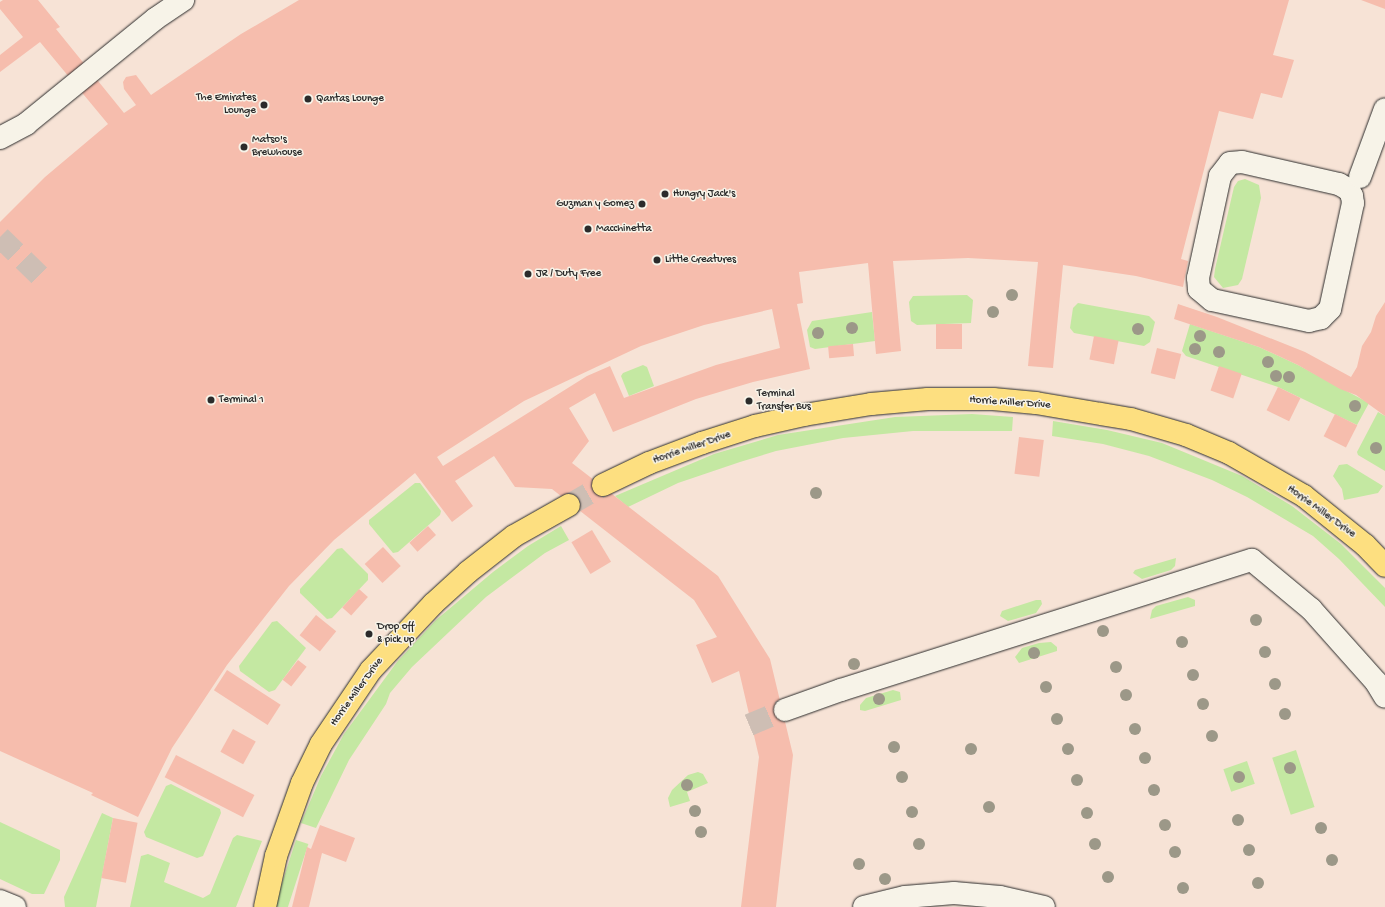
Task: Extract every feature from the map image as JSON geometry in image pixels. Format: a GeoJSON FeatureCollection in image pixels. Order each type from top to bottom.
{"type":"FeatureCollection","features":[{"type":"Feature","properties":{"kind":"main road","name":"Horrie Miller Drive"},"geometry":{"type":"LineString","coordinates":[[604,485],[649,463],[702,443],[755,426],[804,415],[871,404],[928,400],[993,400],[1036,403],[1131,419],[1186,435],[1229,453],[1304,496],[1365,545],[1385,566]]}},
{"type":"Feature","properties":{"kind":"main road","name":"Horrie Miller Drive"},"geometry":{"type":"LineString","coordinates":[[265,907],[276,856],[302,783],[321,744],[371,670],[432,604],[468,572],[514,536],[569,505]]}},
{"type":"Feature","properties":{"kind":"street"},"geometry":{"type":"LineString","coordinates":[[0,138],[26,124],[155,19],[183,0]]}},
{"type":"Feature","properties":{"kind":"street"},"geometry":{"type":"LineString","coordinates":[[1360,177],[1351,184],[1339,184],[1242,162],[1226,166],[1220,176],[1198,278],[1202,294],[1212,300],[1309,320],[1322,318],[1330,309],[1360,177],[1385,108]]}},
{"type":"Feature","properties":{"kind":"street"},"geometry":{"type":"LineString","coordinates":[[1339,184],[1349,190],[1353,203]]}},
{"type":"Feature","properties":{"kind":"street"},"geometry":{"type":"LineString","coordinates":[[785,710],[841,690],[1252,560],[1311,609],[1376,682],[1385,696]]}},
{"type":"Feature","properties":{"kind":"street"},"geometry":{"type":"LineString","coordinates":[[864,907],[905,897],[954,893],[1000,897],[1044,907]]}},
{"type":"Feature","properties":{"kind":"street"},"geometry":{"type":"LineString","coordinates":[[0,901],[15,907]]}},
{"type":"Feature","properties":{"kind":"green space"},"geometry":{"type":"Polygon","coordinates":[[[1245,179],[1259,185],[1261,198],[1242,279],[1238,285],[1223,288],[1214,277],[1215,269],[1234,187],[1238,181],[1245,179]]]}},
{"type":"Feature","properties":{"kind":"green space"},"geometry":{"type":"Polygon","coordinates":[[[967,295],[973,300],[971,323],[917,325],[911,321],[909,302],[913,296],[967,295]]]}},
{"type":"Feature","properties":{"kind":"green space"},"geometry":{"type":"Polygon","coordinates":[[[1078,303],[1149,316],[1155,322],[1150,342],[1144,346],[1074,333],[1070,328],[1073,308],[1078,303]]]}},
{"type":"Feature","properties":{"kind":"green space"},"geometry":{"type":"Polygon","coordinates":[[[872,312],[875,341],[815,349],[810,347],[807,330],[812,321],[872,312]]]}},
{"type":"Feature","properties":{"kind":"green space"},"geometry":{"type":"Polygon","coordinates":[[[1190,324],[1259,347],[1298,365],[1369,403],[1357,425],[1278,387],[1186,356],[1182,351],[1190,324]]]}},
{"type":"Feature","properties":{"kind":"green space"},"geometry":{"type":"Polygon","coordinates":[[[643,365],[647,367],[654,386],[629,396],[621,376],[623,373],[643,365]]]}},
{"type":"Feature","properties":{"kind":"green space"},"geometry":{"type":"Polygon","coordinates":[[[1378,412],[1385,416],[1385,471],[1358,455],[1357,452],[1378,412]]]}},
{"type":"Feature","properties":{"kind":"green space"},"geometry":{"type":"Polygon","coordinates":[[[972,414],[1013,417],[1012,431],[913,431],[843,438],[776,451],[740,462],[678,483],[628,507],[615,496],[714,454],[778,435],[895,417],[972,414]]]}},
{"type":"Feature","properties":{"kind":"green space"},"geometry":{"type":"Polygon","coordinates":[[[1053,421],[1107,430],[1162,443],[1242,476],[1292,506],[1341,544],[1385,588],[1385,607],[1339,559],[1313,536],[1247,497],[1212,480],[1149,456],[1103,444],[1052,436],[1053,421]]]}},
{"type":"Feature","properties":{"kind":"green space"},"geometry":{"type":"Polygon","coordinates":[[[1347,464],[1383,486],[1378,493],[1344,500],[1342,489],[1333,476],[1339,465],[1347,464]]]}},
{"type":"Feature","properties":{"kind":"green space"},"geometry":{"type":"Polygon","coordinates":[[[415,483],[420,483],[441,511],[440,515],[398,552],[393,553],[369,524],[369,520],[415,483]]]}},
{"type":"Feature","properties":{"kind":"green space"},"geometry":{"type":"Polygon","coordinates":[[[561,526],[569,540],[545,553],[486,597],[412,667],[390,693],[386,704],[349,760],[316,828],[301,823],[321,776],[344,734],[397,662],[436,620],[493,572],[528,546],[561,526]]]}},
{"type":"Feature","properties":{"kind":"green space"},"geometry":{"type":"Polygon","coordinates":[[[342,548],[368,574],[368,580],[332,618],[327,619],[300,593],[300,589],[337,549],[342,548]]]}},
{"type":"Feature","properties":{"kind":"green space"},"geometry":{"type":"Polygon","coordinates":[[[1176,558],[1175,566],[1171,570],[1142,579],[1133,573],[1135,570],[1176,558]]]}},
{"type":"Feature","properties":{"kind":"green space"},"geometry":{"type":"Polygon","coordinates":[[[1188,597],[1195,600],[1195,606],[1150,619],[1152,610],[1156,606],[1188,597]]]}},
{"type":"Feature","properties":{"kind":"green space"},"geometry":{"type":"Polygon","coordinates":[[[1036,600],[1041,600],[1042,604],[1036,613],[1008,621],[1000,616],[1002,611],[1036,600]]]}},
{"type":"Feature","properties":{"kind":"green space"},"geometry":{"type":"Polygon","coordinates":[[[277,621],[306,648],[275,690],[269,692],[240,671],[239,666],[272,622],[277,621]]]}},
{"type":"Feature","properties":{"kind":"green space"},"geometry":{"type":"Polygon","coordinates":[[[1051,642],[1057,647],[1057,651],[1019,663],[1015,657],[1022,648],[1039,643],[1051,642]]]}},
{"type":"Feature","properties":{"kind":"green space"},"geometry":{"type":"Polygon","coordinates":[[[893,690],[900,692],[901,700],[865,711],[860,710],[860,705],[866,698],[893,690]]]}},
{"type":"Feature","properties":{"kind":"green space"},"geometry":{"type":"Polygon","coordinates":[[[1296,750],[1315,807],[1291,815],[1272,758],[1296,750]]]}},
{"type":"Feature","properties":{"kind":"green space"},"geometry":{"type":"Polygon","coordinates":[[[1247,761],[1255,784],[1231,792],[1223,769],[1247,761]]]}},
{"type":"Feature","properties":{"kind":"green space"},"geometry":{"type":"Polygon","coordinates":[[[698,772],[703,774],[708,783],[687,792],[690,801],[670,807],[668,798],[672,790],[688,775],[698,772]]]}},
{"type":"Feature","properties":{"kind":"green space"},"geometry":{"type":"Polygon","coordinates":[[[171,784],[220,809],[221,813],[203,856],[197,858],[146,837],[144,832],[166,786],[171,784]]]}},
{"type":"Feature","properties":{"kind":"green space"},"geometry":{"type":"Polygon","coordinates":[[[102,813],[113,818],[96,907],[65,907],[64,897],[102,813]]]}},
{"type":"Feature","properties":{"kind":"green space"},"geometry":{"type":"Polygon","coordinates":[[[0,822],[60,850],[60,860],[44,894],[32,894],[0,879],[0,822]]]}},
{"type":"Feature","properties":{"kind":"green space"},"geometry":{"type":"Polygon","coordinates":[[[237,835],[262,841],[236,907],[130,907],[141,856],[148,854],[170,863],[164,882],[203,898],[210,894],[233,838],[237,835]]]}},
{"type":"Feature","properties":{"kind":"green space"},"geometry":{"type":"Polygon","coordinates":[[[296,840],[308,844],[288,907],[275,906],[296,840]]]}},
{"type":"Feature","properties":{"kind":"building","name":"Terminal 1"},"geometry":{"type":"Polygon","coordinates":[[[3,0],[38,0],[60,27],[56,29],[124,113],[136,105],[124,89],[123,82],[126,77],[136,75],[151,95],[241,34],[299,0],[1289,0],[1273,55],[1294,60],[1282,98],[1261,93],[1253,119],[1219,111],[1181,259],[1188,261],[1183,287],[1136,276],[1063,265],[1053,368],[1028,366],[1038,262],[968,258],[893,261],[901,351],[876,354],[868,263],[799,272],[803,303],[797,304],[810,369],[753,382],[696,399],[613,432],[595,393],[569,408],[589,441],[572,463],[718,576],[770,659],[793,755],[776,907],[741,907],[759,757],[739,671],[712,683],[696,645],[717,637],[694,600],[552,489],[515,487],[494,456],[455,481],[473,506],[452,522],[415,473],[334,540],[289,586],[227,665],[172,748],[138,817],[91,795],[93,793],[0,751],[0,222],[45,177],[108,124],[40,42],[0,72],[0,55],[23,37],[0,9],[0,2],[3,0]],[[772,309],[704,325],[641,346],[524,401],[437,457],[443,466],[587,376],[610,366],[624,398],[716,365],[780,348],[772,309]]]}},
{"type":"Feature","properties":{"kind":"building"},"geometry":{"type":"Polygon","coordinates":[[[1361,0],[1385,0],[1385,9],[1361,0]]]}},
{"type":"Feature","properties":{"kind":"building"},"geometry":{"type":"Polygon","coordinates":[[[1385,302],[1385,416],[1356,395],[1340,389],[1298,365],[1259,347],[1174,319],[1178,304],[1217,317],[1305,352],[1351,377],[1357,367],[1362,346],[1371,332],[1376,316],[1385,302]]]}},
{"type":"Feature","properties":{"kind":"building"},"geometry":{"type":"Polygon","coordinates":[[[936,324],[962,324],[962,349],[936,349],[936,324]]]}},
{"type":"Feature","properties":{"kind":"building"},"geometry":{"type":"Polygon","coordinates":[[[1094,336],[1119,341],[1114,364],[1089,360],[1094,336]]]}},
{"type":"Feature","properties":{"kind":"building"},"geometry":{"type":"Polygon","coordinates":[[[853,344],[854,356],[829,358],[828,346],[853,344]]]}},
{"type":"Feature","properties":{"kind":"building"},"geometry":{"type":"Polygon","coordinates":[[[1157,348],[1181,354],[1175,379],[1151,373],[1157,348]]]}},
{"type":"Feature","properties":{"kind":"building"},"geometry":{"type":"Polygon","coordinates":[[[1219,366],[1242,374],[1233,398],[1211,391],[1219,366]]]}},
{"type":"Feature","properties":{"kind":"building"},"geometry":{"type":"Polygon","coordinates":[[[1278,387],[1300,398],[1289,421],[1267,410],[1278,387]]]}},
{"type":"Feature","properties":{"kind":"building"},"geometry":{"type":"Polygon","coordinates":[[[1335,414],[1357,425],[1346,448],[1324,436],[1335,414]]]}},
{"type":"Feature","properties":{"kind":"building"},"geometry":{"type":"Polygon","coordinates":[[[1019,437],[1044,440],[1039,477],[1014,474],[1019,437]]]}},
{"type":"Feature","properties":{"kind":"building"},"geometry":{"type":"Polygon","coordinates":[[[428,526],[436,535],[417,552],[409,543],[428,526]]]}},
{"type":"Feature","properties":{"kind":"building"},"geometry":{"type":"Polygon","coordinates":[[[592,530],[611,562],[590,574],[571,542],[592,530]]]}},
{"type":"Feature","properties":{"kind":"building"},"geometry":{"type":"Polygon","coordinates":[[[383,547],[401,566],[382,583],[365,564],[383,547]]]}},
{"type":"Feature","properties":{"kind":"building"},"geometry":{"type":"Polygon","coordinates":[[[359,589],[368,597],[351,616],[342,608],[359,589]]]}},
{"type":"Feature","properties":{"kind":"building"},"geometry":{"type":"Polygon","coordinates":[[[316,615],[336,631],[320,652],[300,635],[316,615]]]}},
{"type":"Feature","properties":{"kind":"building"},"geometry":{"type":"Polygon","coordinates":[[[298,660],[307,667],[291,686],[283,680],[298,660]]]}},
{"type":"Feature","properties":{"kind":"building"},"geometry":{"type":"Polygon","coordinates":[[[227,670],[281,705],[268,725],[214,690],[227,670]]]}},
{"type":"Feature","properties":{"kind":"building"},"geometry":{"type":"Polygon","coordinates":[[[233,729],[256,742],[243,764],[220,752],[233,729]]]}},
{"type":"Feature","properties":{"kind":"building"},"geometry":{"type":"Polygon","coordinates":[[[176,755],[254,795],[243,817],[165,777],[176,755]]]}},
{"type":"Feature","properties":{"kind":"building"},"geometry":{"type":"Polygon","coordinates":[[[113,818],[138,823],[126,883],[101,878],[113,818]]]}},
{"type":"Feature","properties":{"kind":"building"},"geometry":{"type":"Polygon","coordinates":[[[320,825],[355,838],[346,862],[322,853],[309,907],[292,907],[307,847],[311,849],[320,825]]]}},
{"type":"Feature","properties":{"kind":"tunnel"},"geometry":{"type":"LineString","coordinates":[[0,237],[40,276]]}},
{"type":"Feature","properties":{"kind":"tunnel"},"geometry":{"type":"LineString","coordinates":[[569,505],[603,485]]}},
{"type":"Feature","properties":{"kind":"tunnel"},"geometry":{"type":"LineString","coordinates":[[749,725],[785,710]]}},
{"type":"Feature","properties":{"kind":"place","name":"Qantas Lounge"},"geometry":{"type":"Point","coordinates":[308,99]}},
{"type":"Feature","properties":{"kind":"place","name":"The Emirates Lounge"},"geometry":{"type":"Point","coordinates":[264,105]}},
{"type":"Feature","properties":{"kind":"place","name":"Matso's Brewhouse"},"geometry":{"type":"Point","coordinates":[244,147]}},
{"type":"Feature","properties":{"kind":"place","name":"Hungry Jack's"},"geometry":{"type":"Point","coordinates":[665,194]}},
{"type":"Feature","properties":{"kind":"place","name":"Guzman y Gomez"},"geometry":{"type":"Point","coordinates":[642,204]}},
{"type":"Feature","properties":{"kind":"place","name":"Macchinetta"},"geometry":{"type":"Point","coordinates":[588,229]}},
{"type":"Feature","properties":{"kind":"place","name":"Little Creatures"},"geometry":{"type":"Point","coordinates":[657,260]}},
{"type":"Feature","properties":{"kind":"place","name":"JR / Duty Free"},"geometry":{"type":"Point","coordinates":[528,274]}},
{"type":"Feature","properties":{"kind":"place","name":"Terminal 1"},"geometry":{"type":"Point","coordinates":[211,400]}},
{"type":"Feature","properties":{"kind":"place","name":"Terminal Transfer Bus"},"geometry":{"type":"Point","coordinates":[749,401]}},
{"type":"Feature","properties":{"kind":"place","name":"Drop off & pick up"},"geometry":{"type":"Point","coordinates":[369,634]}}]}
